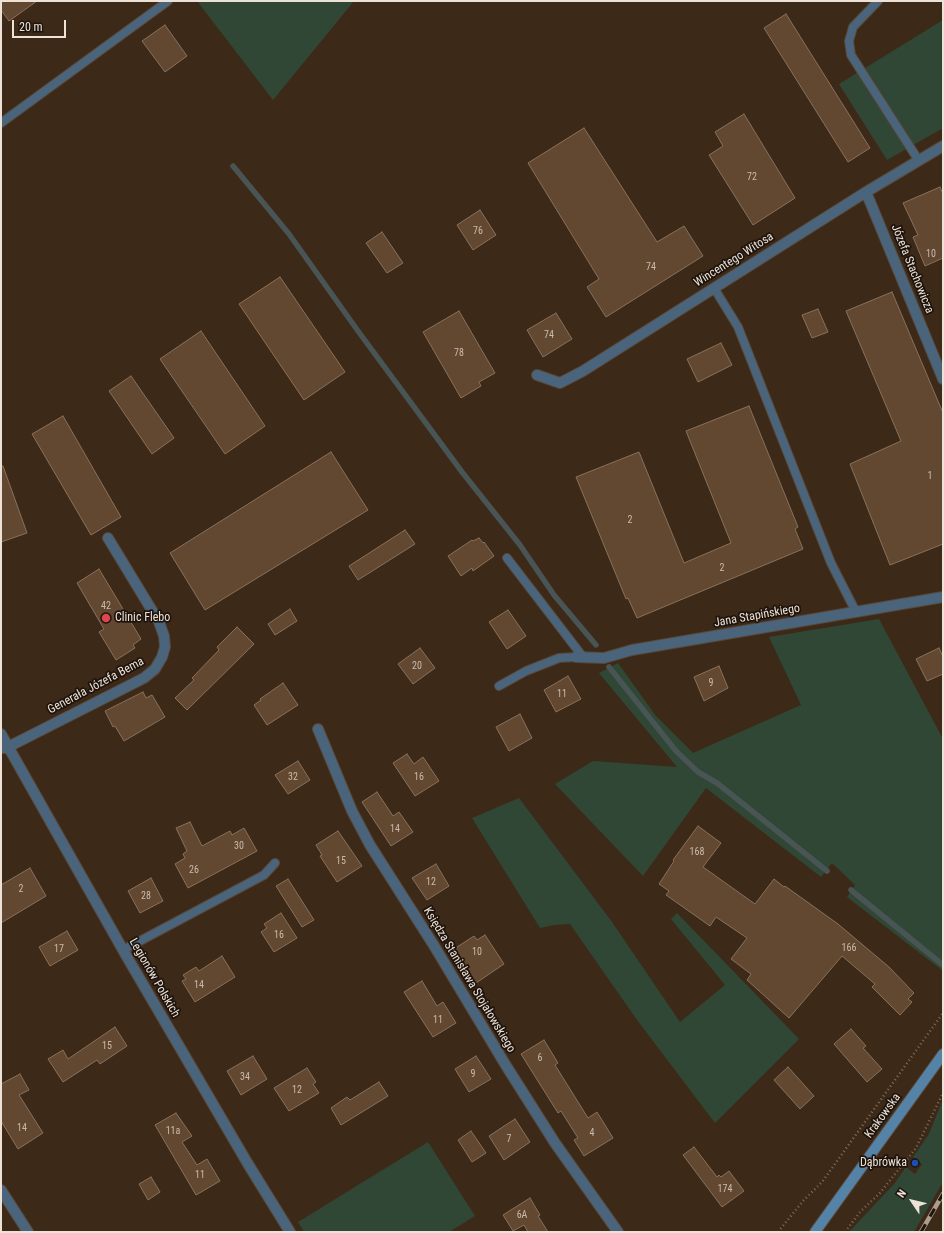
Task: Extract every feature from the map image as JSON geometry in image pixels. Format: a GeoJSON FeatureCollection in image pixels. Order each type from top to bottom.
{"type":"FeatureCollection","features":[{"type":"Feature","properties":{"kind":"main road","name":"Krakowska"},"geometry":{"type":"LineString","coordinates":[[816,1232],[943,1054]]}},
{"type":"Feature","properties":{"kind":"street","name":"Wincentego Witosa"},"geometry":{"type":"LineString","coordinates":[[537,375],[560,383],[866,192],[943,146]]}},
{"type":"Feature","properties":{"kind":"street","name":"Józefa Stachowicza"},"geometry":{"type":"LineString","coordinates":[[866,192],[943,379]]}},
{"type":"Feature","properties":{"kind":"street","name":"Generała Józefa Bema"},"geometry":{"type":"LineString","coordinates":[[5,747],[144,678],[155,669],[162,657],[165,648],[164,636],[158,622],[108,538]]}},
{"type":"Feature","properties":{"kind":"street","name":"Jana Stapińskiego"},"geometry":{"type":"LineString","coordinates":[[579,657],[604,658],[632,650],[943,597]]}},
{"type":"Feature","properties":{"kind":"street","name":"Księdza Stanisława Stojałowskiego"},"geometry":{"type":"LineString","coordinates":[[318,728],[352,810],[370,844],[555,1144],[618,1232]]}},
{"type":"Feature","properties":{"kind":"street","name":"Legionów Polskich"},"geometry":{"type":"LineString","coordinates":[[1,734],[5,747],[248,1164],[290,1232]]}},
{"type":"Feature","properties":{"kind":"street"},"geometry":{"type":"LineString","coordinates":[[1,1190],[28,1232]]}},
{"type":"Feature","properties":{"kind":"lane"},"geometry":{"type":"LineString","coordinates":[[1,123],[168,1]]}},
{"type":"Feature","properties":{"kind":"lane"},"geometry":{"type":"LineString","coordinates":[[878,1],[853,27],[849,41],[851,55],[919,161]]}},
{"type":"Feature","properties":{"kind":"lane"},"geometry":{"type":"LineString","coordinates":[[714,288],[738,327],[831,563],[856,612]]}},
{"type":"Feature","properties":{"kind":"lane"},"geometry":{"type":"LineString","coordinates":[[507,558],[579,657]]}},
{"type":"Feature","properties":{"kind":"lane"},"geometry":{"type":"LineString","coordinates":[[499,686],[526,671],[559,658],[579,657]]}},
{"type":"Feature","properties":{"kind":"lane"},"geometry":{"type":"LineString","coordinates":[[123,950],[264,875],[275,863]]}},
{"type":"Feature","properties":{"kind":"path"},"geometry":{"type":"LineString","coordinates":[[778,1232],[803,1201],[822,1182],[943,1013]]}},
{"type":"Feature","properties":{"kind":"path"},"geometry":{"type":"LineString","coordinates":[[845,1232],[860,1212],[880,1194],[916,1148],[943,1093]]}},
{"type":"Feature","properties":{"kind":"green space"},"geometry":{"type":"Polygon","coordinates":[[[197,1],[354,1],[273,100],[197,1]]]}},
{"type":"Feature","properties":{"kind":"green space"},"geometry":{"type":"Polygon","coordinates":[[[943,20],[943,128],[887,160],[839,84],[943,20]]]}},
{"type":"Feature","properties":{"kind":"green space"},"geometry":{"type":"Polygon","coordinates":[[[879,619],[943,739],[943,971],[847,897],[855,885],[832,863],[821,877],[706,788],[643,876],[555,784],[593,761],[677,767],[599,673],[618,663],[656,716],[693,753],[801,705],[769,637],[879,619]]]}},
{"type":"Feature","properties":{"kind":"green space"},"geometry":{"type":"Polygon","coordinates":[[[519,798],[612,922],[680,1022],[725,985],[671,919],[677,913],[799,1039],[715,1123],[637,1020],[570,924],[540,928],[472,818],[519,798]]]}},
{"type":"Feature","properties":{"kind":"green space"},"geometry":{"type":"Polygon","coordinates":[[[943,1099],[943,1182],[914,1232],[849,1232],[894,1184],[906,1167],[915,1174],[922,1164],[913,1157],[929,1134],[943,1099]]]}},
{"type":"Feature","properties":{"kind":"green space"},"geometry":{"type":"Polygon","coordinates":[[[428,1142],[475,1216],[449,1232],[304,1232],[298,1222],[428,1142]]]}},
{"type":"Feature","properties":{"kind":"building"},"geometry":{"type":"Polygon","coordinates":[[[1,1],[37,1],[9,21],[1,10],[1,1]]]}},
{"type":"Feature","properties":{"kind":"building"},"geometry":{"type":"Polygon","coordinates":[[[786,14],[870,148],[848,162],[764,28],[786,14]]]}},
{"type":"Feature","properties":{"kind":"building"},"geometry":{"type":"Polygon","coordinates":[[[165,25],[187,56],[165,72],[142,41],[165,25]]]}},
{"type":"Feature","properties":{"kind":"building"},"geometry":{"type":"Polygon","coordinates":[[[744,114],[795,198],[753,225],[709,155],[723,146],[715,132],[744,114]]]}},
{"type":"Feature","properties":{"kind":"building"},"geometry":{"type":"Polygon","coordinates":[[[584,128],[657,242],[684,226],[703,256],[606,317],[587,287],[599,279],[528,163],[584,128]]]}},
{"type":"Feature","properties":{"kind":"building"},"geometry":{"type":"Polygon","coordinates":[[[940,187],[943,194],[943,258],[925,266],[913,237],[918,235],[903,203],[940,187]]]}},
{"type":"Feature","properties":{"kind":"building"},"geometry":{"type":"Polygon","coordinates":[[[480,210],[496,235],[473,250],[457,225],[480,210]]]}},
{"type":"Feature","properties":{"kind":"building"},"geometry":{"type":"Polygon","coordinates":[[[382,232],[403,263],[387,273],[366,243],[382,232]]]}},
{"type":"Feature","properties":{"kind":"building"},"geometry":{"type":"Polygon","coordinates":[[[280,277],[345,372],[304,400],[239,304],[280,277]]]}},
{"type":"Feature","properties":{"kind":"building"},"geometry":{"type":"Polygon","coordinates":[[[892,292],[943,413],[943,544],[890,565],[850,464],[901,441],[846,311],[892,292]]]}},
{"type":"Feature","properties":{"kind":"building"},"geometry":{"type":"Polygon","coordinates":[[[818,309],[828,332],[812,338],[802,315],[818,309]]]}},
{"type":"Feature","properties":{"kind":"building"},"geometry":{"type":"Polygon","coordinates":[[[459,311],[495,373],[479,382],[481,386],[461,398],[423,332],[459,311]]]}},
{"type":"Feature","properties":{"kind":"building"},"geometry":{"type":"Polygon","coordinates":[[[556,313],[572,339],[543,357],[527,330],[556,313]]]}},
{"type":"Feature","properties":{"kind":"building"},"geometry":{"type":"Polygon","coordinates":[[[201,331],[265,426],[225,454],[160,359],[201,331]]]}},
{"type":"Feature","properties":{"kind":"building"},"geometry":{"type":"Polygon","coordinates":[[[721,343],[732,365],[698,382],[687,359],[721,343]]]}},
{"type":"Feature","properties":{"kind":"building"},"geometry":{"type":"Polygon","coordinates":[[[131,376],[174,438],[152,454],[109,391],[131,376]]]}},
{"type":"Feature","properties":{"kind":"building"},"geometry":{"type":"Polygon","coordinates":[[[749,406],[798,527],[795,529],[803,549],[637,618],[628,598],[626,599],[576,477],[639,452],[684,563],[731,543],[686,431],[749,406]]]}},
{"type":"Feature","properties":{"kind":"building"},"geometry":{"type":"Polygon","coordinates":[[[63,416],[121,517],[91,535],[32,434],[63,416]]]}},
{"type":"Feature","properties":{"kind":"building"},"geometry":{"type":"Polygon","coordinates":[[[331,452],[368,510],[205,610],[170,553],[331,452]]]}},
{"type":"Feature","properties":{"kind":"building"},"geometry":{"type":"Polygon","coordinates":[[[1,466],[3,466],[27,533],[1,542],[1,466]]]}},
{"type":"Feature","properties":{"kind":"building"},"geometry":{"type":"Polygon","coordinates":[[[405,530],[415,544],[358,580],[349,566],[405,530]]]}},
{"type":"Feature","properties":{"kind":"building"},"geometry":{"type":"Polygon","coordinates":[[[479,538],[483,543],[484,542],[494,556],[473,571],[472,568],[461,576],[448,556],[472,540],[473,541],[479,538]]]}},
{"type":"Feature","properties":{"kind":"building"},"geometry":{"type":"Polygon","coordinates":[[[99,569],[141,639],[133,645],[135,648],[116,660],[99,632],[104,629],[77,583],[99,569]]]}},
{"type":"Feature","properties":{"kind":"building"},"geometry":{"type":"Polygon","coordinates":[[[290,609],[297,621],[275,635],[268,624],[290,609]]]}},
{"type":"Feature","properties":{"kind":"building"},"geometry":{"type":"Polygon","coordinates":[[[508,610],[526,636],[507,649],[489,622],[508,610]]]}},
{"type":"Feature","properties":{"kind":"building"},"geometry":{"type":"Polygon","coordinates":[[[237,627],[254,644],[187,710],[175,698],[194,680],[192,678],[219,650],[217,647],[237,627]]]}},
{"type":"Feature","properties":{"kind":"building"},"geometry":{"type":"Polygon","coordinates":[[[420,648],[435,668],[413,684],[398,664],[420,648]]]}},
{"type":"Feature","properties":{"kind":"building"},"geometry":{"type":"Polygon","coordinates":[[[939,648],[943,657],[943,674],[927,681],[916,659],[939,648]]]}},
{"type":"Feature","properties":{"kind":"building"},"geometry":{"type":"Polygon","coordinates":[[[719,666],[728,688],[704,701],[694,677],[719,666]]]}},
{"type":"Feature","properties":{"kind":"building"},"geometry":{"type":"Polygon","coordinates":[[[568,676],[581,699],[556,712],[544,690],[568,676]]]}},
{"type":"Feature","properties":{"kind":"building"},"geometry":{"type":"Polygon","coordinates":[[[283,683],[298,705],[267,725],[254,705],[283,683]]]}},
{"type":"Feature","properties":{"kind":"building"},"geometry":{"type":"Polygon","coordinates":[[[143,692],[146,698],[152,695],[165,717],[124,741],[115,726],[113,727],[105,711],[143,692]]]}},
{"type":"Feature","properties":{"kind":"building"},"geometry":{"type":"Polygon","coordinates":[[[520,714],[532,738],[509,751],[496,727],[520,714]]]}},
{"type":"Feature","properties":{"kind":"building"},"geometry":{"type":"Polygon","coordinates":[[[407,754],[414,764],[423,757],[439,781],[415,796],[393,763],[407,754]]]}},
{"type":"Feature","properties":{"kind":"building"},"geometry":{"type":"Polygon","coordinates":[[[298,761],[310,780],[288,794],[275,775],[298,761]]]}},
{"type":"Feature","properties":{"kind":"building"},"geometry":{"type":"Polygon","coordinates":[[[377,792],[393,816],[399,812],[413,832],[391,846],[362,802],[377,792]]]}},
{"type":"Feature","properties":{"kind":"building"},"geometry":{"type":"Polygon","coordinates":[[[190,822],[202,846],[230,831],[232,835],[244,828],[257,851],[188,888],[175,864],[185,858],[183,854],[187,851],[176,828],[190,822]]]}},
{"type":"Feature","properties":{"kind":"building"},"geometry":{"type":"Polygon","coordinates":[[[698,826],[721,843],[703,867],[755,904],[774,879],[784,887],[785,886],[838,924],[889,967],[914,993],[908,999],[912,1002],[900,1015],[872,987],[875,984],[842,956],[789,1018],[747,980],[751,974],[731,959],[747,938],[716,917],[710,926],[666,895],[669,891],[659,884],[674,861],[673,860],[698,826]]]}},
{"type":"Feature","properties":{"kind":"building"},"geometry":{"type":"Polygon","coordinates":[[[338,831],[362,866],[337,882],[320,856],[322,855],[316,845],[338,831]]]}},
{"type":"Feature","properties":{"kind":"building"},"geometry":{"type":"Polygon","coordinates":[[[436,864],[449,886],[427,900],[412,878],[436,864]]]}},
{"type":"Feature","properties":{"kind":"building"},"geometry":{"type":"Polygon","coordinates":[[[30,868],[46,896],[1,923],[1,885],[30,868]]]}},
{"type":"Feature","properties":{"kind":"building"},"geometry":{"type":"Polygon","coordinates":[[[151,878],[163,901],[140,913],[128,891],[151,878]]]}},
{"type":"Feature","properties":{"kind":"building"},"geometry":{"type":"Polygon","coordinates":[[[288,879],[314,920],[302,927],[276,886],[288,879]]]}},
{"type":"Feature","properties":{"kind":"building"},"geometry":{"type":"Polygon","coordinates":[[[281,913],[297,938],[274,952],[261,932],[267,928],[264,924],[281,913]]]}},
{"type":"Feature","properties":{"kind":"building"},"geometry":{"type":"Polygon","coordinates":[[[67,931],[78,950],[50,966],[39,947],[67,931]]]}},
{"type":"Feature","properties":{"kind":"building"},"geometry":{"type":"Polygon","coordinates":[[[485,935],[504,964],[476,983],[454,949],[474,936],[477,940],[485,935]]]}},
{"type":"Feature","properties":{"kind":"building"},"geometry":{"type":"Polygon","coordinates":[[[222,956],[235,977],[195,1002],[182,981],[186,979],[183,975],[196,967],[199,971],[222,956]]]}},
{"type":"Feature","properties":{"kind":"building"},"geometry":{"type":"Polygon","coordinates":[[[422,981],[437,1006],[443,1002],[456,1023],[433,1037],[404,992],[422,981]]]}},
{"type":"Feature","properties":{"kind":"building"},"geometry":{"type":"Polygon","coordinates":[[[115,1027],[127,1046],[100,1064],[97,1060],[63,1082],[48,1059],[63,1050],[68,1059],[115,1027]]]}},
{"type":"Feature","properties":{"kind":"building"},"geometry":{"type":"Polygon","coordinates":[[[851,1029],[866,1046],[863,1048],[882,1069],[867,1082],[834,1044],[851,1029]]]}},
{"type":"Feature","properties":{"kind":"building"},"geometry":{"type":"Polygon","coordinates":[[[544,1040],[558,1063],[555,1065],[588,1118],[597,1112],[613,1138],[584,1156],[574,1140],[578,1138],[561,1111],[558,1113],[521,1054],[544,1040]]]}},
{"type":"Feature","properties":{"kind":"building"},"geometry":{"type":"Polygon","coordinates":[[[253,1056],[267,1079],[241,1095],[227,1071],[253,1056]]]}},
{"type":"Feature","properties":{"kind":"building"},"geometry":{"type":"Polygon","coordinates":[[[476,1056],[491,1079],[469,1092],[455,1069],[476,1056]]]}},
{"type":"Feature","properties":{"kind":"building"},"geometry":{"type":"Polygon","coordinates":[[[788,1067],[814,1096],[800,1109],[774,1080],[788,1067]]]}},
{"type":"Feature","properties":{"kind":"building"},"geometry":{"type":"Polygon","coordinates":[[[307,1068],[316,1082],[313,1084],[319,1093],[289,1111],[274,1088],[307,1068]]]}},
{"type":"Feature","properties":{"kind":"building"},"geometry":{"type":"Polygon","coordinates":[[[20,1074],[29,1090],[19,1095],[43,1133],[18,1149],[1,1121],[1,1084],[20,1074]]]}},
{"type":"Feature","properties":{"kind":"building"},"geometry":{"type":"Polygon","coordinates":[[[379,1082],[388,1096],[341,1125],[331,1108],[347,1097],[350,1100],[379,1082]]]}},
{"type":"Feature","properties":{"kind":"building"},"geometry":{"type":"Polygon","coordinates":[[[176,1113],[192,1136],[182,1142],[197,1165],[207,1159],[220,1181],[196,1195],[155,1125],[176,1113]]]}},
{"type":"Feature","properties":{"kind":"building"},"geometry":{"type":"Polygon","coordinates":[[[515,1119],[530,1142],[504,1160],[489,1136],[515,1119]]]}},
{"type":"Feature","properties":{"kind":"building"},"geometry":{"type":"Polygon","coordinates":[[[471,1131],[486,1153],[472,1162],[458,1140],[471,1131]]]}},
{"type":"Feature","properties":{"kind":"building"},"geometry":{"type":"Polygon","coordinates":[[[694,1147],[717,1177],[719,1175],[721,1177],[729,1171],[744,1191],[722,1207],[683,1155],[694,1147]]]}},
{"type":"Feature","properties":{"kind":"building"},"geometry":{"type":"Polygon","coordinates":[[[151,1177],[160,1192],[148,1200],[139,1184],[151,1177]]]}},
{"type":"Feature","properties":{"kind":"building"},"geometry":{"type":"Polygon","coordinates":[[[530,1198],[540,1215],[538,1216],[548,1232],[528,1232],[524,1225],[513,1231],[503,1215],[530,1198]]]}},
{"type":"Feature","properties":{"kind":"waterway"},"geometry":{"type":"LineString","coordinates":[[233,166],[289,234],[358,331],[462,472],[520,545],[554,595],[596,645]]}},
{"type":"Feature","properties":{"kind":"waterway"},"geometry":{"type":"LineString","coordinates":[[609,667],[676,751],[698,772],[717,783],[827,871]]}},
{"type":"Feature","properties":{"kind":"waterway"},"geometry":{"type":"LineString","coordinates":[[851,890],[943,965]]}},
{"type":"Feature","properties":{"kind":"railway"},"geometry":{"type":"LineString","coordinates":[[921,1232],[943,1194]]}},
{"type":"Feature","properties":{"kind":"place","name":"Clinic Flebo"},"geometry":{"type":"Point","coordinates":[106,618]}},
{"type":"Feature","properties":{"kind":"place","name":"Dąbrówka"},"geometry":{"type":"Point","coordinates":[915,1163]}}]}
